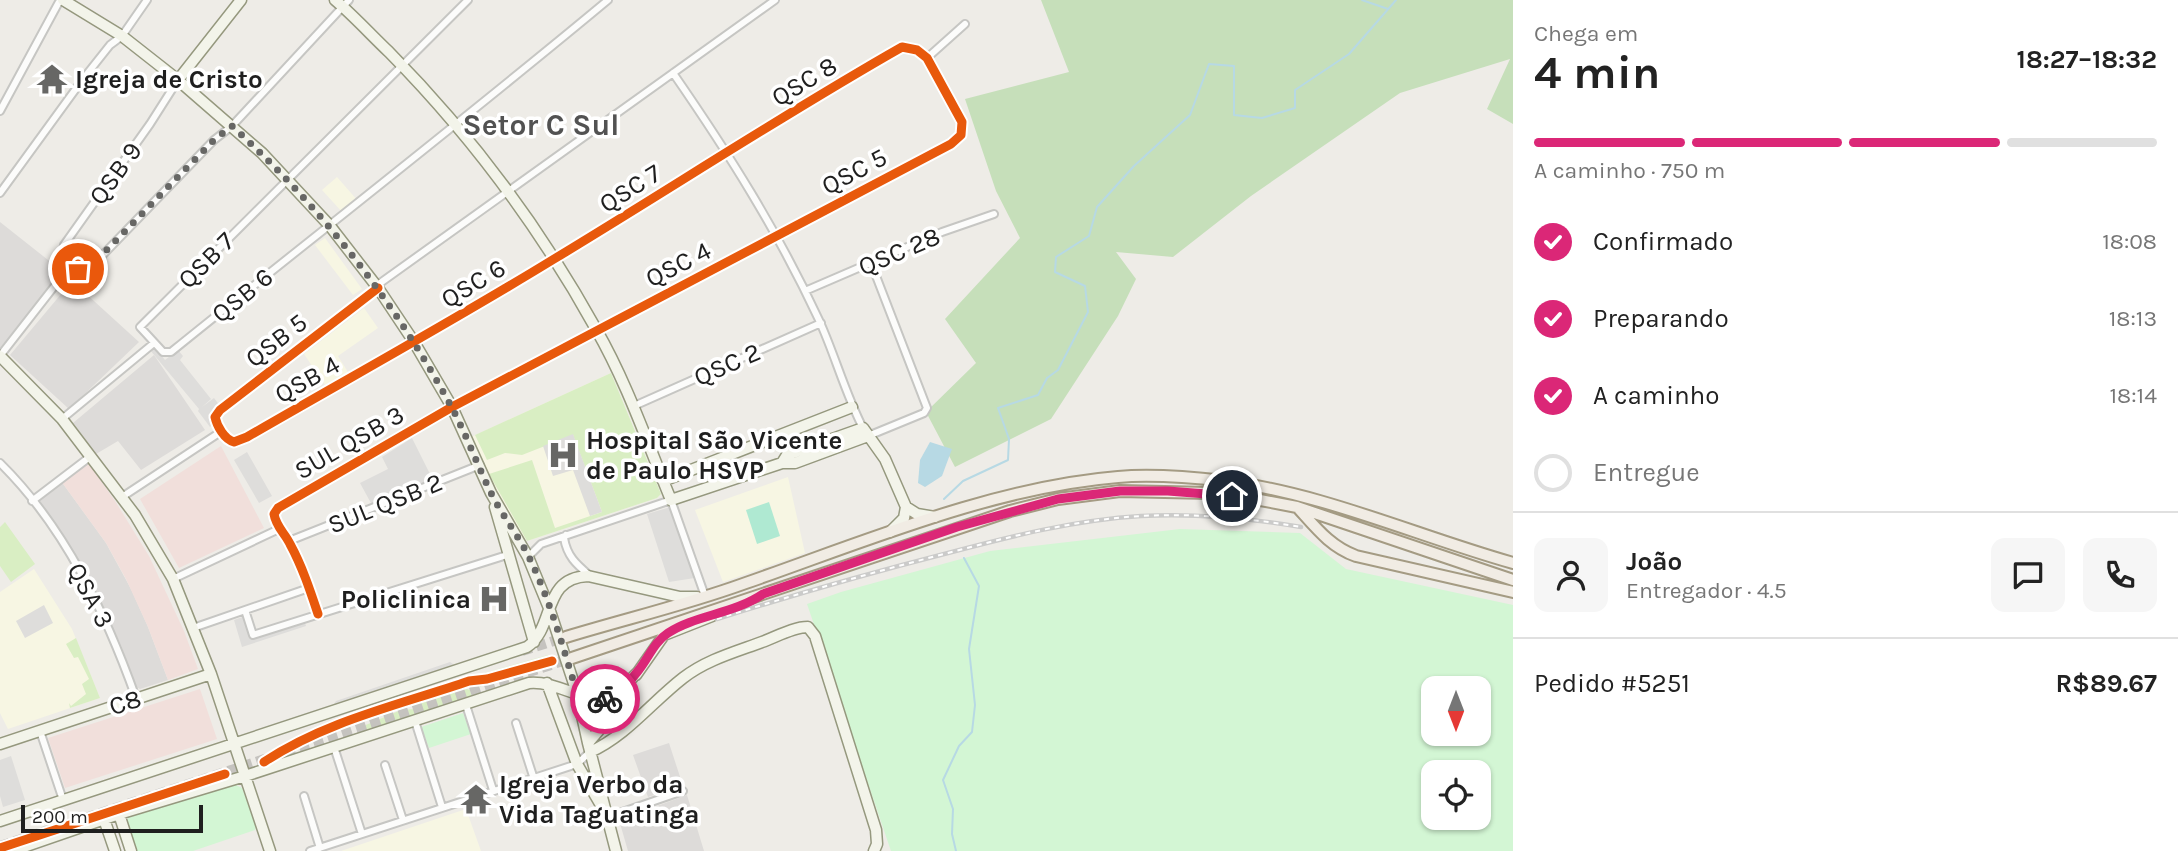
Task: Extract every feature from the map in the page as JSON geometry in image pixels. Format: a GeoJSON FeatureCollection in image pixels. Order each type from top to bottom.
{"type":"FeatureCollection","features":[{"type":"Feature","properties":{"kind":"main road"},"geometry":{"type":"LineString","coordinates":[[62,0],[121,36],[232,126],[287,179],[330,226],[377,287],[414,342],[452,407],[480,465],[491,493],[534,642]]}},
{"type":"Feature","properties":{"kind":"main road"},"geometry":{"type":"LineString","coordinates":[[178,80],[242,0]]}},
{"type":"Feature","properties":{"kind":"main road"},"geometry":{"type":"LineString","coordinates":[[343,2],[457,125],[554,260],[597,329],[634,406],[671,500],[782,463],[795,463],[865,432],[885,459],[906,507],[917,514],[939,517]]}},
{"type":"Feature","properties":{"kind":"main road"},"geometry":{"type":"LineString","coordinates":[[0,356],[62,419],[135,515],[173,579],[211,674],[270,851]]}},
{"type":"Feature","properties":{"kind":"main road"},"geometry":{"type":"LineString","coordinates":[[663,481],[852,407]]}},
{"type":"Feature","properties":{"kind":"main road"},"geometry":{"type":"LineString","coordinates":[[564,642],[1028,490],[1120,477],[1209,480],[1283,492],[1368,516],[1513,563]]}},
{"type":"Feature","properties":{"kind":"main road"},"geometry":{"type":"LineString","coordinates":[[572,657],[957,527],[1058,499],[1120,491],[1220,494],[1297,507],[1513,580]]}},
{"type":"Feature","properties":{"kind":"main road"},"geometry":{"type":"LineString","coordinates":[[491,493],[528,557],[564,642],[616,851]]}},
{"type":"Feature","properties":{"kind":"main road"},"geometry":{"type":"LineString","coordinates":[[888,534],[904,518],[906,507]]}},
{"type":"Feature","properties":{"kind":"main road"},"geometry":{"type":"LineString","coordinates":[[1297,507],[1328,541],[1349,554],[1513,592]]}},
{"type":"Feature","properties":{"kind":"main road"},"geometry":{"type":"LineString","coordinates":[[507,555],[528,557]]}},
{"type":"Feature","properties":{"kind":"main road"},"geometry":{"type":"LineString","coordinates":[[0,821],[521,649],[534,642],[555,593],[575,576],[591,576],[680,597],[705,596]]}},
{"type":"Feature","properties":{"kind":"main road"},"geometry":{"type":"LineString","coordinates":[[589,747],[657,643],[671,631],[751,603],[763,594]]}},
{"type":"Feature","properties":{"kind":"main road"},"geometry":{"type":"LineString","coordinates":[[589,747],[624,729],[682,678],[699,667],[808,627],[816,636],[876,830],[877,844],[874,851]]}},
{"type":"Feature","properties":{"kind":"main road"},"geometry":{"type":"LineString","coordinates":[[12,851],[37,847],[119,814],[529,683],[547,683],[589,699],[607,699],[638,672]]}},
{"type":"Feature","properties":{"kind":"main road","name":"C8"},"geometry":{"type":"LineString","coordinates":[[1,740],[40,731],[211,674]]}},
{"type":"Feature","properties":{"kind":"main road"},"geometry":{"type":"LineString","coordinates":[[547,683],[577,764],[608,817]]}},
{"type":"Feature","properties":{"kind":"main road"},"geometry":{"type":"LineString","coordinates":[[119,814],[131,851]]}},
{"type":"Feature","properties":{"kind":"main road"},"geometry":{"type":"LineString","coordinates":[[104,819],[115,851]]}},
{"type":"Feature","properties":{"kind":"street"},"geometry":{"type":"LineString","coordinates":[[0,111],[62,0]]}},
{"type":"Feature","properties":{"kind":"street"},"geometry":{"type":"LineString","coordinates":[[0,193],[83,79],[110,45],[121,36],[147,0]]}},
{"type":"Feature","properties":{"kind":"street"},"geometry":{"type":"LineString","coordinates":[[287,179],[468,0]]}},
{"type":"Feature","properties":{"kind":"street"},"geometry":{"type":"LineString","coordinates":[[330,226],[608,0]]}},
{"type":"Feature","properties":{"kind":"street"},"geometry":{"type":"LineString","coordinates":[[377,287],[775,0]]}},
{"type":"Feature","properties":{"kind":"street"},"geometry":{"type":"LineString","coordinates":[[0,356],[71,265],[84,271],[88,269],[214,140],[232,126],[343,2]]}},
{"type":"Feature","properties":{"kind":"street"},"geometry":{"type":"LineString","coordinates":[[927,58],[965,24]]}},
{"type":"Feature","properties":{"kind":"street","name":"QSC 8"},"geometry":{"type":"LineString","coordinates":[[728,152],[828,89],[902,47],[917,50],[927,58]]}},
{"type":"Feature","properties":{"kind":"street","name":"QSC 5"},"geometry":{"type":"LineString","coordinates":[[778,235],[951,144],[961,135],[962,122],[927,58]]}},
{"type":"Feature","properties":{"kind":"street"},"geometry":{"type":"LineString","coordinates":[[673,73],[728,152],[778,235],[821,323],[852,407],[865,432],[924,413],[927,404],[871,264]]}},
{"type":"Feature","properties":{"kind":"street","name":"QSB 9"},"geometry":{"type":"LineString","coordinates":[[71,265],[61,254],[64,245],[178,80]]}},
{"type":"Feature","properties":{"kind":"street","name":"QSC 7"},"geometry":{"type":"LineString","coordinates":[[554,260],[728,152]]}},
{"type":"Feature","properties":{"kind":"street","name":"QSB 7"},"geometry":{"type":"LineString","coordinates":[[154,342],[140,327],[287,179]]}},
{"type":"Feature","properties":{"kind":"street","name":"QSC 28"},"geometry":{"type":"LineString","coordinates":[[805,291],[943,232],[994,214]]}},
{"type":"Feature","properties":{"kind":"street","name":"QSB 6"},"geometry":{"type":"LineString","coordinates":[[154,342],[163,352],[171,352],[330,226]]}},
{"type":"Feature","properties":{"kind":"street","name":"QSC 4"},"geometry":{"type":"LineString","coordinates":[[452,407],[778,235]]}},
{"type":"Feature","properties":{"kind":"street","name":"QSC 6"},"geometry":{"type":"LineString","coordinates":[[414,342],[554,260]]}},
{"type":"Feature","properties":{"kind":"street","name":"QSB 5"},"geometry":{"type":"LineString","coordinates":[[222,431],[215,417],[220,410],[377,287]]}},
{"type":"Feature","properties":{"kind":"street","name":"QSC 2"},"geometry":{"type":"LineString","coordinates":[[634,406],[821,323]]}},
{"type":"Feature","properties":{"kind":"street"},"geometry":{"type":"LineString","coordinates":[[62,419],[154,342]]}},
{"type":"Feature","properties":{"kind":"street","name":"QSB 4"},"geometry":{"type":"LineString","coordinates":[[222,431],[231,441],[239,441],[414,342]]}},
{"type":"Feature","properties":{"kind":"street","name":"SUL QSB 3"},"geometry":{"type":"LineString","coordinates":[[279,529],[274,518],[275,511],[284,504],[452,407]]}},
{"type":"Feature","properties":{"kind":"street"},"geometry":{"type":"LineString","coordinates":[[122,497],[222,431]]}},
{"type":"Feature","properties":{"kind":"street"},"geometry":{"type":"LineString","coordinates":[[32,501],[90,456]]}},
{"type":"Feature","properties":{"kind":"street","name":"QSA 3"},"geometry":{"type":"LineString","coordinates":[[0,463],[59,537],[89,588],[118,646],[136,698]]}},
{"type":"Feature","properties":{"kind":"street","name":"SUL QSB 2"},"geometry":{"type":"LineString","coordinates":[[289,541],[480,465]]}},
{"type":"Feature","properties":{"kind":"street"},"geometry":{"type":"LineString","coordinates":[[528,557],[541,544],[671,500],[705,596]]}},
{"type":"Feature","properties":{"kind":"street"},"geometry":{"type":"LineString","coordinates":[[173,579],[279,529],[289,541],[318,614]]}},
{"type":"Feature","properties":{"kind":"street"},"geometry":{"type":"LineString","coordinates":[[566,535],[564,541],[572,560],[591,576]]}},
{"type":"Feature","properties":{"kind":"street"},"geometry":{"type":"LineString","coordinates":[[245,610],[253,635],[507,555]]}},
{"type":"Feature","properties":{"kind":"street"},"geometry":{"type":"LineString","coordinates":[[193,628],[309,588]]}},
{"type":"Feature","properties":{"kind":"street"},"geometry":{"type":"LineString","coordinates":[[466,705],[493,790]]}},
{"type":"Feature","properties":{"kind":"street"},"geometry":{"type":"LineString","coordinates":[[415,721],[442,807]]}},
{"type":"Feature","properties":{"kind":"street"},"geometry":{"type":"LineString","coordinates":[[516,723],[533,776]]}},
{"type":"Feature","properties":{"kind":"street"},"geometry":{"type":"LineString","coordinates":[[40,731],[63,800]]}},
{"type":"Feature","properties":{"kind":"street"},"geometry":{"type":"LineString","coordinates":[[334,747],[362,834]]}},
{"type":"Feature","properties":{"kind":"street"},"geometry":{"type":"LineString","coordinates":[[310,851],[533,776],[577,764],[589,747]]}},
{"type":"Feature","properties":{"kind":"street"},"geometry":{"type":"LineString","coordinates":[[385,765],[403,820]]}},
{"type":"Feature","properties":{"kind":"street"},"geometry":{"type":"LineString","coordinates":[[608,817],[683,791]]}},
{"type":"Feature","properties":{"kind":"street"},"geometry":{"type":"LineString","coordinates":[[304,796],[320,848]]}},
{"type":"Feature","properties":{"kind":"shaded area"},"geometry":{"type":"Polygon","coordinates":[[[337,177],[358,201],[343,213],[322,190],[337,177]]]}},
{"type":"Feature","properties":{"kind":"shaded area"},"geometry":{"type":"Polygon","coordinates":[[[0,222],[62,271],[0,348],[0,222]]]}},
{"type":"Feature","properties":{"kind":"shaded area"},"geometry":{"type":"Polygon","coordinates":[[[325,238],[362,289],[353,295],[315,245],[325,238]]]}},
{"type":"Feature","properties":{"kind":"shaded area"},"geometry":{"type":"Polygon","coordinates":[[[72,281],[139,342],[69,409],[10,355],[72,281]]]}},
{"type":"Feature","properties":{"kind":"shaded area"},"geometry":{"type":"Polygon","coordinates":[[[364,308],[378,328],[338,356],[348,372],[325,385],[304,354],[364,308]]]}},
{"type":"Feature","properties":{"kind":"shaded area"},"geometry":{"type":"Polygon","coordinates":[[[154,346],[165,360],[178,350],[183,356],[180,360],[211,399],[202,407],[214,398],[220,406],[208,415],[214,423],[210,427],[199,409],[150,350],[154,346]]]}},
{"type":"Feature","properties":{"kind":"shaded area"},"geometry":{"type":"Polygon","coordinates":[[[154,355],[205,430],[141,470],[118,441],[96,454],[73,423],[154,355]]]}},
{"type":"Feature","properties":{"kind":"shaded area","name":"Hospital São Vicente de Paulo HSVP"},"geometry":{"type":"Polygon","coordinates":[[[611,373],[661,494],[657,498],[527,541],[515,528],[471,437],[611,373]]]}},
{"type":"Feature","properties":{"kind":"shaded area"},"geometry":{"type":"Polygon","coordinates":[[[573,434],[602,512],[590,516],[573,470],[553,476],[543,446],[573,434]]]}},
{"type":"Feature","properties":{"kind":"shaded area"},"geometry":{"type":"Polygon","coordinates":[[[412,438],[433,480],[372,505],[360,483],[388,469],[382,457],[412,438]]]}},
{"type":"Feature","properties":{"kind":"shaded area"},"geometry":{"type":"Polygon","coordinates":[[[221,446],[264,528],[179,568],[140,499],[221,446]]]}},
{"type":"Feature","properties":{"kind":"shaded area"},"geometry":{"type":"Polygon","coordinates":[[[247,452],[272,496],[259,503],[234,460],[247,452]]]}},
{"type":"Feature","properties":{"kind":"shaded area"},"geometry":{"type":"Polygon","coordinates":[[[87,461],[149,556],[184,631],[198,669],[168,680],[126,579],[106,543],[61,481],[87,461]]]}},
{"type":"Feature","properties":{"kind":"shaded area"},"geometry":{"type":"Polygon","coordinates":[[[788,477],[805,553],[723,582],[695,510],[788,477]]]}},
{"type":"Feature","properties":{"kind":"shaded area"},"geometry":{"type":"Polygon","coordinates":[[[61,481],[106,543],[131,589],[168,680],[140,689],[136,687],[121,645],[92,586],[67,543],[38,502],[61,481]]]}},
{"type":"Feature","properties":{"kind":"shaded area"},"geometry":{"type":"Polygon","coordinates":[[[677,505],[701,577],[669,582],[647,514],[677,505]]]}},
{"type":"Feature","properties":{"kind":"shaded area"},"geometry":{"type":"Polygon","coordinates":[[[34,569],[72,629],[100,698],[8,729],[0,713],[0,592],[34,569]]]}},
{"type":"Feature","properties":{"kind":"shaded area"},"geometry":{"type":"Polygon","coordinates":[[[44,605],[53,623],[25,638],[16,621],[44,605]]]}},
{"type":"Feature","properties":{"kind":"shaded area"},"geometry":{"type":"Polygon","coordinates":[[[245,616],[252,637],[304,620],[306,626],[242,647],[234,620],[245,616]]]}},
{"type":"Feature","properties":{"kind":"shaded area"},"geometry":{"type":"Polygon","coordinates":[[[450,662],[456,666],[338,706],[334,704],[336,701],[450,662]]]}},
{"type":"Feature","properties":{"kind":"shaded area"},"geometry":{"type":"Polygon","coordinates":[[[200,689],[217,739],[65,788],[48,738],[200,689]]]}},
{"type":"Feature","properties":{"kind":"shaded area"},"geometry":{"type":"Polygon","coordinates":[[[669,743],[683,786],[648,797],[633,755],[669,743]]]}},
{"type":"Feature","properties":{"kind":"shaded area"},"geometry":{"type":"Polygon","coordinates":[[[11,756],[25,800],[3,807],[0,796],[0,760],[11,756]]]}},
{"type":"Feature","properties":{"kind":"shaded area"},"geometry":{"type":"Polygon","coordinates":[[[687,795],[704,851],[628,851],[619,820],[687,795]]]}},
{"type":"Feature","properties":{"kind":"shaded area"},"geometry":{"type":"Polygon","coordinates":[[[466,809],[481,851],[341,851],[466,809]]]}},
{"type":"Feature","properties":{"kind":"green space"},"geometry":{"type":"Polygon","coordinates":[[[1041,0],[1513,0],[1513,124],[1487,109],[1510,59],[1400,93],[1251,196],[1173,257],[1116,252],[1136,279],[1118,316],[1051,419],[955,467],[926,412],[976,363],[945,319],[1020,238],[996,191],[965,99],[1069,72],[1041,0]]]}},
{"type":"Feature","properties":{"kind":"green space","name":"Hospital São Vicente de Paulo HSVP"},"geometry":{"type":"Polygon","coordinates":[[[611,373],[661,494],[657,498],[527,541],[489,474],[532,460],[555,528],[602,512],[573,435],[522,455],[505,453],[487,460],[475,435],[611,373]]]}},
{"type":"Feature","properties":{"kind":"green space"},"geometry":{"type":"Polygon","coordinates":[[[769,502],[780,536],[757,544],[746,510],[769,502]]]}},
{"type":"Feature","properties":{"kind":"green space"},"geometry":{"type":"Polygon","coordinates":[[[5,522],[35,564],[11,582],[0,566],[0,527],[5,522]]]}},
{"type":"Feature","properties":{"kind":"green space"},"geometry":{"type":"Polygon","coordinates":[[[1180,529],[1300,533],[1346,569],[1513,605],[1513,851],[891,851],[807,604],[990,551],[1180,529]]]}},
{"type":"Feature","properties":{"kind":"green space"},"geometry":{"type":"Polygon","coordinates":[[[76,638],[100,698],[70,708],[69,703],[71,706],[86,694],[82,684],[89,679],[78,657],[74,658],[66,644],[76,638]]]}},
{"type":"Feature","properties":{"kind":"green space"},"geometry":{"type":"Polygon","coordinates":[[[548,655],[551,665],[509,678],[495,679],[480,687],[476,685],[474,676],[548,655]]]}},
{"type":"Feature","properties":{"kind":"green space"},"geometry":{"type":"Polygon","coordinates":[[[470,690],[472,698],[323,746],[362,731],[361,727],[401,710],[414,709],[429,698],[470,690]]]}},
{"type":"Feature","properties":{"kind":"green space"},"geometry":{"type":"Polygon","coordinates":[[[463,713],[471,734],[429,748],[421,727],[463,713]]]}},
{"type":"Feature","properties":{"kind":"green space"},"geometry":{"type":"Polygon","coordinates":[[[229,785],[242,788],[255,830],[193,851],[137,851],[127,823],[128,818],[229,785]]]}},
{"type":"Feature","properties":{"kind":"water"},"geometry":{"type":"Polygon","coordinates":[[[930,442],[952,449],[942,476],[925,487],[918,483],[920,460],[930,442]]]}},
{"type":"Feature","properties":{"kind":"waterway"},"geometry":{"type":"LineString","coordinates":[[1362,0],[1388,9]]}},
{"type":"Feature","properties":{"kind":"waterway"},"geometry":{"type":"LineString","coordinates":[[944,499],[963,481],[1008,460],[1009,439],[998,408],[1038,395],[1047,378],[1058,370],[1088,312],[1085,286],[1055,272],[1056,257],[1089,236],[1097,207],[1134,166],[1190,115],[1209,64],[1234,66],[1234,115],[1262,118],[1295,108],[1295,90],[1349,54],[1396,0]]}},
{"type":"Feature","properties":{"kind":"waterway"},"geometry":{"type":"LineString","coordinates":[[956,851],[952,834],[953,809],[943,780],[959,746],[972,732],[975,705],[969,649],[979,586],[964,558]]}},
{"type":"Feature","properties":{"kind":"tunnel"},"geometry":{"type":"LineString","coordinates":[[522,651],[566,637]]}},
{"type":"Feature","properties":{"kind":"tunnel"},"geometry":{"type":"LineString","coordinates":[[0,846],[572,658]]}},
{"type":"Feature","properties":{"kind":"railway"},"geometry":{"type":"LineString","coordinates":[[717,619],[832,584],[972,547],[1092,521],[1181,515],[1301,527]]}},
{"type":"Feature","properties":{"kind":"cycle path"},"geometry":{"type":"LineString","coordinates":[[318,614],[298,561],[275,519],[274,514],[278,508],[452,407],[951,144],[961,135],[962,122],[927,58],[917,50],[902,47],[401,349],[247,437],[234,442],[224,435],[215,417],[220,410],[378,288]]}},
{"type":"Feature","properties":{"kind":"cycle path"},"geometry":{"type":"LineString","coordinates":[[264,762],[312,735],[364,715],[469,681],[487,679],[552,661]]}},
{"type":"Feature","properties":{"kind":"cycle path"},"geometry":{"type":"LineString","coordinates":[[0,848],[225,774]]}},
{"type":"Feature","properties":{"kind":"way so far"},"geometry":{"type":"LineString","coordinates":[[78,269],[88,269],[214,140],[232,126],[262,153],[330,226],[378,288],[414,342],[452,407],[491,493],[528,557],[550,608],[577,693],[589,699],[605,699]]}},
{"type":"Feature","properties":{"kind":"place","name":"Igreja de Cristo"},"geometry":{"type":"Point","coordinates":[52,79]}},
{"type":"Feature","properties":{"kind":"place","name":"Hospital São Vicente de Paulo HSVP"},"geometry":{"type":"Point","coordinates":[563,455]}},
{"type":"Feature","properties":{"kind":"place","name":"Policlinica"},"geometry":{"type":"Point","coordinates":[494,599]}},
{"type":"Feature","properties":{"kind":"place","name":"Igreja Verbo da Vida Taguatinga"},"geometry":{"type":"Point","coordinates":[476,799]}},
{"type":"Feature","properties":{"kind":"district","name":"Setor C Sul"},"geometry":{"type":"Point","coordinates":[541,125]}},
{"type":"Feature","properties":{"kind":"route"},"geometry":{"type":"LineString","coordinates":[[605,699],[638,672],[657,643],[671,631],[751,603],[763,594],[957,527],[1058,499],[1091,494],[1168,491],[1232,496]]}}]}
